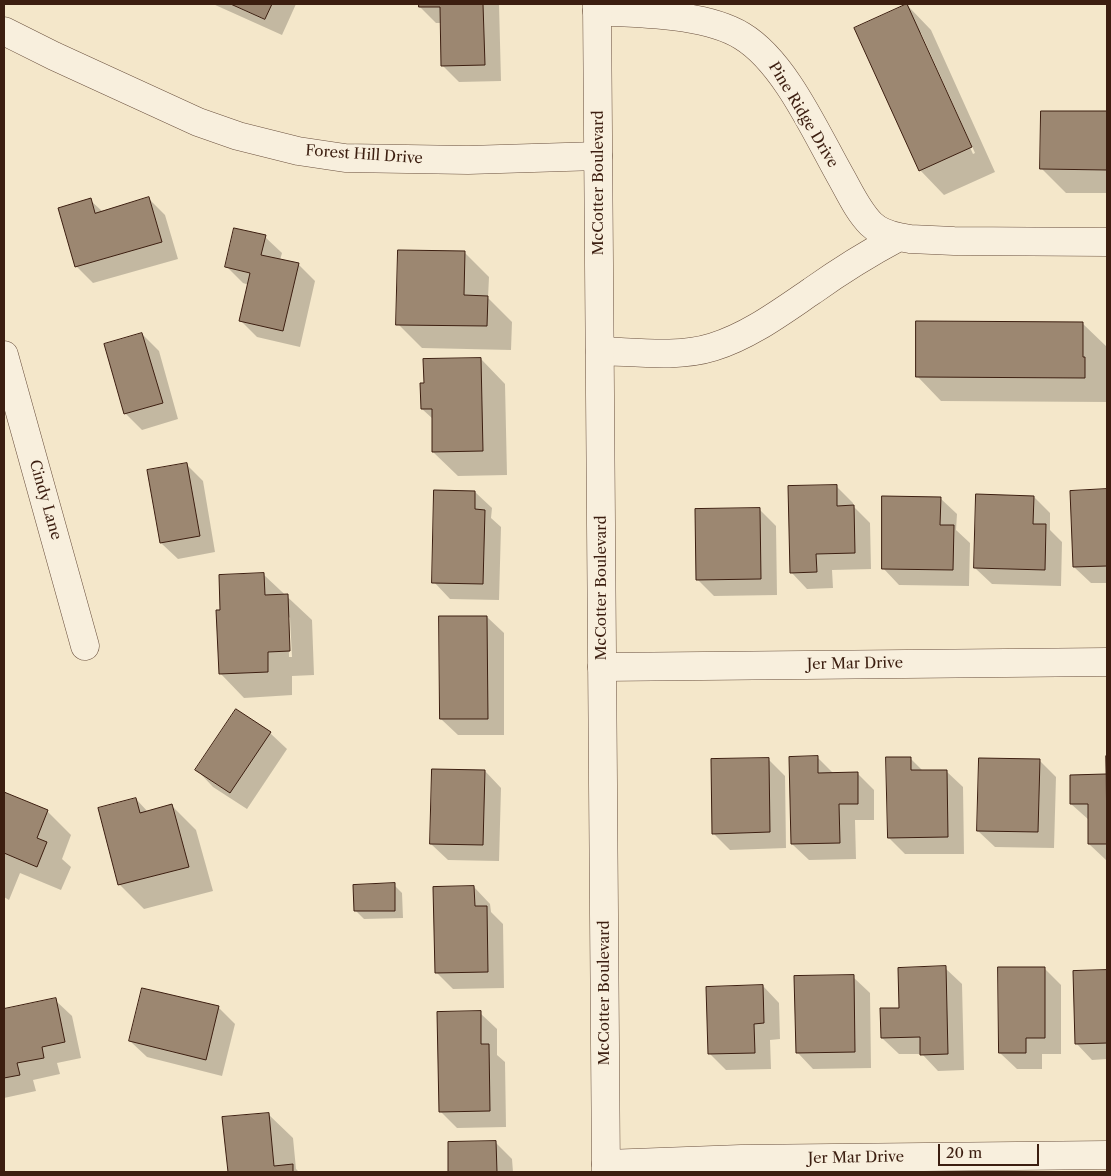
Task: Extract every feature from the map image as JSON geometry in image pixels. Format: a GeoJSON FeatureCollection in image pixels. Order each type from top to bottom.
{"type":"FeatureCollection","features":[{"type":"Feature","properties":{"kind":"street","name":"McCotter Boulevard"},"geometry":{"type":"LineString","coordinates":[[597,7],[606,1168]]}},
{"type":"Feature","properties":{"kind":"street","name":"Pine Ridge Drive"},"geometry":{"type":"LineString","coordinates":[[597,7],[676,16],[719,25],[741,35],[762,50],[778,70],[808,118],[860,211],[873,226],[890,235],[910,239],[963,241],[1107,242]]}},
{"type":"Feature","properties":{"kind":"street","name":"Forest Hill Drive"},"geometry":{"type":"LineString","coordinates":[[4,31],[198,122],[238,136],[298,151],[345,158],[468,160],[598,156]]}},
{"type":"Feature","properties":{"kind":"street"},"geometry":{"type":"LineString","coordinates":[[600,351],[683,353],[713,347],[743,334],[772,317],[847,267],[899,237]]}},
{"type":"Feature","properties":{"kind":"street","name":"Cindy Lane"},"geometry":{"type":"LineString","coordinates":[[4,355],[85,646]]}},
{"type":"Feature","properties":{"kind":"street","name":"Jer Mar Drive"},"geometry":{"type":"LineString","coordinates":[[602,667],[1107,662]]}},
{"type":"Feature","properties":{"kind":"street","name":"Jer Mar Drive"},"geometry":{"type":"LineString","coordinates":[[606,1168],[741,1159],[1107,1155]]}},
{"type":"Feature","properties":{"kind":"building"},"geometry":{"type":"Polygon","coordinates":[[[231,4],[272,4],[265,19],[231,4]]]}},
{"type":"Feature","properties":{"kind":"building"},"geometry":{"type":"Polygon","coordinates":[[[419,4],[483,4],[485,65],[441,66],[440,7],[419,7],[419,4]]]}},
{"type":"Feature","properties":{"kind":"building"},"geometry":{"type":"Polygon","coordinates":[[[907,4],[972,147],[919,171],[854,28],[907,4]]]}},
{"type":"Feature","properties":{"kind":"building"},"geometry":{"type":"Polygon","coordinates":[[[1041,111],[1107,111],[1107,170],[1040,169],[1041,111]]]}},
{"type":"Feature","properties":{"kind":"building"},"geometry":{"type":"Polygon","coordinates":[[[149,197],[162,242],[75,267],[58,208],[91,198],[95,213],[149,197]]]}},
{"type":"Feature","properties":{"kind":"building"},"geometry":{"type":"Polygon","coordinates":[[[234,228],[266,235],[261,255],[299,263],[283,331],[239,321],[250,273],[225,267],[234,228]]]}},
{"type":"Feature","properties":{"kind":"building"},"geometry":{"type":"Polygon","coordinates":[[[398,250],[465,251],[464,295],[488,296],[487,326],[396,325],[398,250]]]}},
{"type":"Feature","properties":{"kind":"building"},"geometry":{"type":"Polygon","coordinates":[[[916,321],[1083,322],[1085,378],[916,377],[916,321]]]}},
{"type":"Feature","properties":{"kind":"building"},"geometry":{"type":"Polygon","coordinates":[[[142,333],[163,403],[124,414],[104,344],[142,333]]]}},
{"type":"Feature","properties":{"kind":"building"},"geometry":{"type":"Polygon","coordinates":[[[481,358],[483,451],[432,452],[432,409],[421,409],[420,383],[424,383],[423,359],[481,358]]]}},
{"type":"Feature","properties":{"kind":"building"},"geometry":{"type":"Polygon","coordinates":[[[187,463],[200,536],[160,543],[147,470],[187,463]]]}},
{"type":"Feature","properties":{"kind":"building"},"geometry":{"type":"Polygon","coordinates":[[[837,485],[837,506],[854,505],[855,553],[816,554],[817,572],[790,573],[788,486],[837,485]]]}},
{"type":"Feature","properties":{"kind":"building"},"geometry":{"type":"Polygon","coordinates":[[[1107,489],[1107,566],[1073,567],[1070,491],[1107,489]]]}},
{"type":"Feature","properties":{"kind":"building"},"geometry":{"type":"Polygon","coordinates":[[[434,490],[475,491],[475,509],[485,510],[483,584],[432,583],[434,490]]]}},
{"type":"Feature","properties":{"kind":"building"},"geometry":{"type":"Polygon","coordinates":[[[976,494],[1034,496],[1033,524],[1046,524],[1045,570],[974,568],[976,494]]]}},
{"type":"Feature","properties":{"kind":"building"},"geometry":{"type":"Polygon","coordinates":[[[882,496],[941,497],[940,525],[954,525],[953,570],[882,569],[882,496]]]}},
{"type":"Feature","properties":{"kind":"building"},"geometry":{"type":"Polygon","coordinates":[[[760,508],[761,579],[696,580],[695,509],[760,508]]]}},
{"type":"Feature","properties":{"kind":"building"},"geometry":{"type":"Polygon","coordinates":[[[264,573],[265,595],[288,594],[290,651],[268,652],[268,672],[219,674],[216,610],[220,610],[219,575],[264,573]]]}},
{"type":"Feature","properties":{"kind":"building"},"geometry":{"type":"Polygon","coordinates":[[[439,616],[487,616],[488,719],[440,719],[439,616]]]}},
{"type":"Feature","properties":{"kind":"building"},"geometry":{"type":"Polygon","coordinates":[[[236,709],[271,732],[230,793],[195,770],[236,709]]]}},
{"type":"Feature","properties":{"kind":"building"},"geometry":{"type":"Polygon","coordinates":[[[818,756],[818,773],[858,772],[858,804],[839,804],[840,843],[791,844],[789,757],[818,756]]]}},
{"type":"Feature","properties":{"kind":"building"},"geometry":{"type":"Polygon","coordinates":[[[1106,756],[1107,844],[1088,844],[1088,804],[1070,804],[1070,775],[1106,774],[1106,756]]]}},
{"type":"Feature","properties":{"kind":"building"},"geometry":{"type":"Polygon","coordinates":[[[886,757],[911,757],[911,770],[947,770],[948,837],[888,838],[886,757]]]}},
{"type":"Feature","properties":{"kind":"building"},"geometry":{"type":"Polygon","coordinates":[[[769,758],[770,832],[712,834],[711,759],[769,758]]]}},
{"type":"Feature","properties":{"kind":"building"},"geometry":{"type":"Polygon","coordinates":[[[979,758],[1040,759],[1038,832],[977,831],[979,758]]]}},
{"type":"Feature","properties":{"kind":"building"},"geometry":{"type":"Polygon","coordinates":[[[432,769],[485,770],[483,845],[430,844],[432,769]]]}},
{"type":"Feature","properties":{"kind":"building"},"geometry":{"type":"Polygon","coordinates":[[[4,792],[48,810],[37,838],[47,842],[37,867],[4,853],[4,792]]]}},
{"type":"Feature","properties":{"kind":"building"},"geometry":{"type":"Polygon","coordinates":[[[136,798],[140,813],[172,804],[189,867],[118,885],[98,808],[136,798]]]}},
{"type":"Feature","properties":{"kind":"building"},"geometry":{"type":"Polygon","coordinates":[[[395,883],[395,911],[354,911],[353,885],[395,883]]]}},
{"type":"Feature","properties":{"kind":"building"},"geometry":{"type":"Polygon","coordinates":[[[474,886],[475,906],[487,906],[488,972],[435,973],[433,887],[474,886]]]}},
{"type":"Feature","properties":{"kind":"building"},"geometry":{"type":"Polygon","coordinates":[[[946,966],[948,1054],[920,1055],[920,1037],[881,1038],[880,1008],[899,1008],[898,968],[946,966]]]}},
{"type":"Feature","properties":{"kind":"building"},"geometry":{"type":"Polygon","coordinates":[[[998,967],[1045,967],[1045,1038],[1026,1038],[1026,1053],[999,1053],[998,967]]]}},
{"type":"Feature","properties":{"kind":"building"},"geometry":{"type":"Polygon","coordinates":[[[1107,970],[1107,1043],[1075,1044],[1073,971],[1107,970]]]}},
{"type":"Feature","properties":{"kind":"building"},"geometry":{"type":"Polygon","coordinates":[[[854,975],[855,1052],[796,1053],[794,976],[854,975]]]}},
{"type":"Feature","properties":{"kind":"building"},"geometry":{"type":"Polygon","coordinates":[[[763,985],[764,1023],[754,1024],[755,1053],[708,1054],[706,987],[763,985]]]}},
{"type":"Feature","properties":{"kind":"building"},"geometry":{"type":"Polygon","coordinates":[[[142,988],[219,1006],[206,1060],[129,1041],[142,988]]]}},
{"type":"Feature","properties":{"kind":"building"},"geometry":{"type":"Polygon","coordinates":[[[56,998],[65,1042],[42,1047],[44,1058],[17,1063],[20,1075],[4,1078],[4,1009],[56,998]]]}},
{"type":"Feature","properties":{"kind":"building"},"geometry":{"type":"Polygon","coordinates":[[[481,1011],[481,1044],[489,1044],[490,1111],[439,1112],[437,1012],[481,1011]]]}},
{"type":"Feature","properties":{"kind":"building"},"geometry":{"type":"Polygon","coordinates":[[[269,1113],[274,1166],[293,1164],[293,1172],[228,1172],[222,1117],[269,1113]]]}},
{"type":"Feature","properties":{"kind":"building"},"geometry":{"type":"Polygon","coordinates":[[[496,1141],[497,1172],[448,1172],[448,1142],[496,1141]]]}}]}
